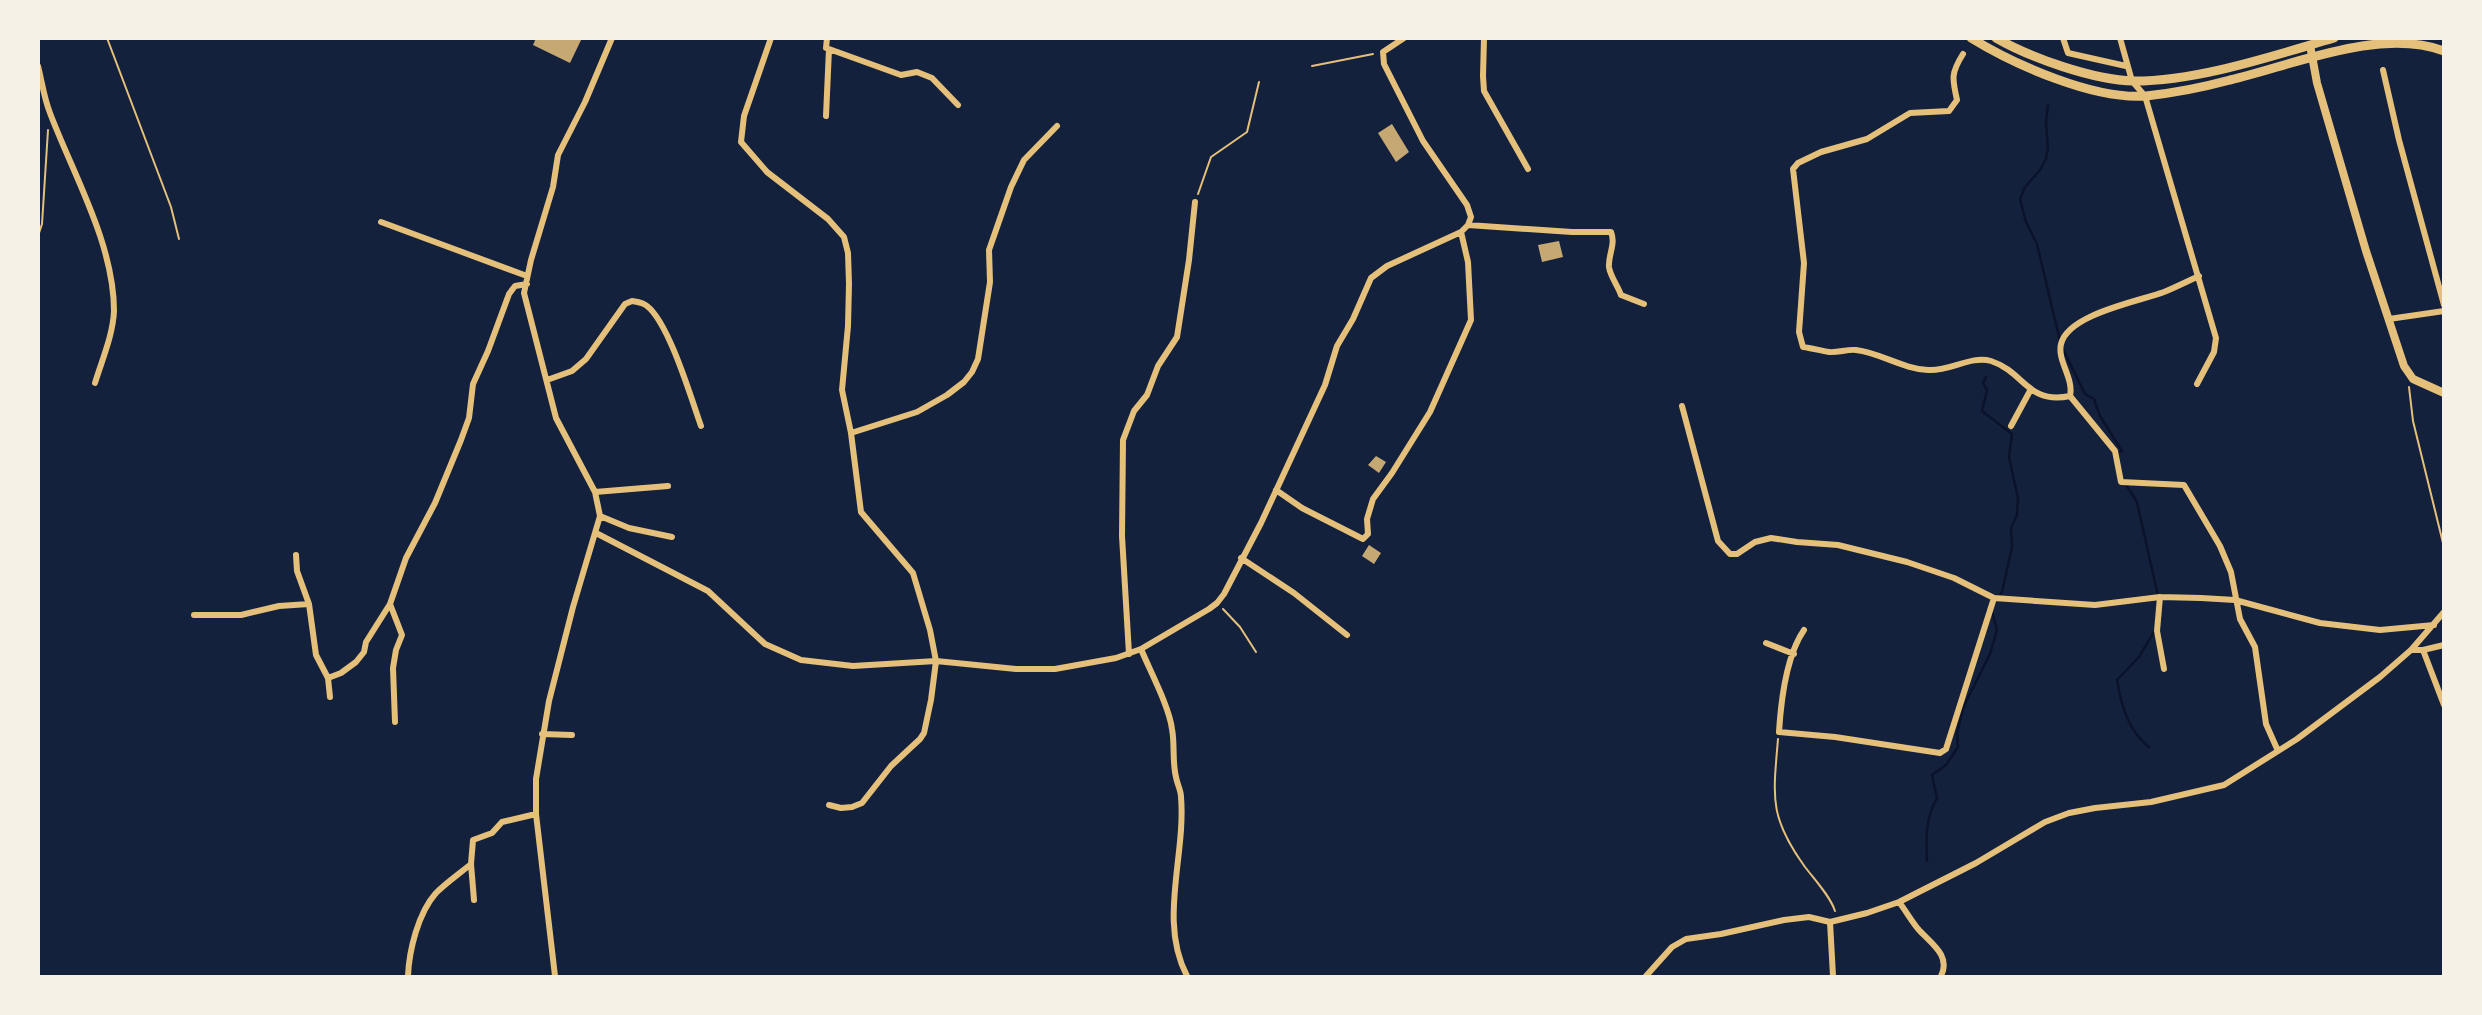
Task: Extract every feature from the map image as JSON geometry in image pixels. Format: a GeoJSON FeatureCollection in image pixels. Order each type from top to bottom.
{"type":"FeatureCollection","features":[{"type":"Feature","properties":{"kind":"main road"},"geometry":{"type":"LineString","coordinates":[[1971,38],[2047,76],[2120,94],[2145,96],[2229,81],[2311,58],[2377,45],[2412,43],[2444,51]]}},
{"type":"Feature","properties":{"kind":"main road"},"geometry":{"type":"LineString","coordinates":[[1996,38],[2064,67],[2133,81],[2231,67],[2310,42],[2334,38]]}},
{"type":"Feature","properties":{"kind":"street"},"geometry":{"type":"LineString","coordinates":[[555,976],[536,814],[536,779],[541,734],[573,607],[600,516],[595,492],[556,418],[524,293],[553,187],[558,155],[611,38]]}},
{"type":"Feature","properties":{"kind":"street"},"geometry":{"type":"LineString","coordinates":[[771,38],[744,116],[741,142],[767,172],[828,219],[844,237],[848,253],[848,326],[842,390],[851,433],[861,512],[913,573],[936,661],[925,733],[891,766],[862,803],[841,808],[829,804]]}},
{"type":"Feature","properties":{"kind":"street"},"geometry":{"type":"LineString","coordinates":[[827,38],[826,48],[901,75],[917,72],[932,78],[958,105]]}},
{"type":"Feature","properties":{"kind":"street"},"geometry":{"type":"LineString","coordinates":[[596,533],[708,591],[756,636],[786,654],[801,660],[853,666],[936,661],[1055,669],[1090,664],[1141,649],[1217,604],[1261,523],[1325,385],[1337,345],[1353,319],[1371,278],[1387,266],[1461,232],[1468,226],[1471,217],[1470,210],[1423,141],[1384,64],[1383,51],[1404,38]]}},
{"type":"Feature","properties":{"kind":"street"},"geometry":{"type":"LineString","coordinates":[[1484,38],[1485,91],[1528,169]]}},
{"type":"Feature","properties":{"kind":"street"},"geometry":{"type":"LineString","coordinates":[[2063,38],[2068,53],[2126,66]]}},
{"type":"Feature","properties":{"kind":"street"},"geometry":{"type":"LineString","coordinates":[[2120,38],[2126,66],[2133,81],[2145,96],[2217,343],[2197,383]]}},
{"type":"Feature","properties":{"kind":"street"},"geometry":{"type":"LineString","coordinates":[[2310,42],[2311,58],[2366,251],[2407,372],[2413,379],[2444,393]]}},
{"type":"Feature","properties":{"kind":"street"},"geometry":{"type":"LineString","coordinates":[[826,116],[829,49]]}},
{"type":"Feature","properties":{"kind":"street"},"geometry":{"type":"LineString","coordinates":[[1963,54],[1953,69],[1957,100],[1949,111],[1910,113],[1867,139],[1835,146],[1810,156],[1793,169],[1804,263],[1799,332],[1803,347],[1830,352],[1856,350],[1908,368],[1928,370],[1941,370],[1984,360],[2002,367],[2046,397],[2070,396]]}},
{"type":"Feature","properties":{"kind":"street"},"geometry":{"type":"LineString","coordinates":[[38,66],[49,111],[84,192],[102,245],[110,280],[114,311],[112,327],[95,383]]}},
{"type":"Feature","properties":{"kind":"street"},"geometry":{"type":"LineString","coordinates":[[2383,70],[2399,140],[2444,304]]}},
{"type":"Feature","properties":{"kind":"street"},"geometry":{"type":"LineString","coordinates":[[851,433],[917,412],[947,395],[972,372],[978,359],[990,282],[989,250],[1024,160],[1057,126]]}},
{"type":"Feature","properties":{"kind":"street"},"geometry":{"type":"LineString","coordinates":[[1129,654],[1122,536],[1123,440],[1134,411],[1147,395],[1158,366],[1177,337],[1195,202]]}},
{"type":"Feature","properties":{"kind":"street"},"geometry":{"type":"LineString","coordinates":[[381,222],[527,280]]}},
{"type":"Feature","properties":{"kind":"street"},"geometry":{"type":"LineString","coordinates":[[1468,226],[1572,232],[1608,230],[1614,239],[1610,272],[1621,295],[1644,304]]}},
{"type":"Feature","properties":{"kind":"street"},"geometry":{"type":"LineString","coordinates":[[1276,490],[1302,508],[1363,539],[1368,534],[1367,519],[1373,499],[1430,412],[1471,320],[1468,262],[1461,232]]}},
{"type":"Feature","properties":{"kind":"street"},"geometry":{"type":"LineString","coordinates":[[2070,396],[2072,389],[2060,346],[2064,335],[2098,313],[2165,291],[2199,276]]}},
{"type":"Feature","properties":{"kind":"street"},"geometry":{"type":"LineString","coordinates":[[328,678],[341,673],[356,662],[390,604],[406,558],[435,503],[469,418],[473,384],[509,294],[515,286],[527,280]]}},
{"type":"Feature","properties":{"kind":"street"},"geometry":{"type":"LineString","coordinates":[[547,380],[572,371],[586,359],[625,304],[632,301],[644,303],[657,317],[668,338],[701,426]]}},
{"type":"Feature","properties":{"kind":"street"},"geometry":{"type":"LineString","coordinates":[[2389,318],[2444,312]]}},
{"type":"Feature","properties":{"kind":"street"},"geometry":{"type":"LineString","coordinates":[[2011,426],[2031,389]]}},
{"type":"Feature","properties":{"kind":"street"},"geometry":{"type":"LineString","coordinates":[[2070,396],[2115,451],[2121,482],[2184,485],[2220,546],[2231,572],[2240,619],[2255,648],[2266,724],[2278,751]]}},
{"type":"Feature","properties":{"kind":"street"},"geometry":{"type":"LineString","coordinates":[[1682,406],[1718,541],[1730,554],[1737,554],[1755,542],[1770,538],[1838,545],[1907,562],[1954,578],[1994,598],[2095,605],[2160,597],[2235,600],[2320,623],[2380,630],[2434,625]]}},
{"type":"Feature","properties":{"kind":"street"},"geometry":{"type":"LineString","coordinates":[[595,492],[668,486]]}},
{"type":"Feature","properties":{"kind":"street"},"geometry":{"type":"LineString","coordinates":[[600,516],[629,528],[671,537]]}},
{"type":"Feature","properties":{"kind":"street"},"geometry":{"type":"LineString","coordinates":[[296,555],[297,571],[309,604],[316,655],[328,678],[330,698]]}},
{"type":"Feature","properties":{"kind":"street"},"geometry":{"type":"LineString","coordinates":[[1241,558],[1294,593],[1347,635]]}},
{"type":"Feature","properties":{"kind":"street"},"geometry":{"type":"LineString","coordinates":[[2160,597],[2157,631],[2164,669]]}},
{"type":"Feature","properties":{"kind":"street"},"geometry":{"type":"LineString","coordinates":[[1804,629],[1796,642],[1782,691],[1779,732],[1943,752],[1964,700],[1994,598]]}},
{"type":"Feature","properties":{"kind":"street"},"geometry":{"type":"LineString","coordinates":[[194,615],[241,615],[279,606],[309,604]]}},
{"type":"Feature","properties":{"kind":"street"},"geometry":{"type":"LineString","coordinates":[[390,604],[402,635],[393,668],[395,722]]}},
{"type":"Feature","properties":{"kind":"street"},"geometry":{"type":"LineString","coordinates":[[1646,976],[1672,947],[1686,939],[1809,917],[1830,922],[1899,902],[1976,863],[2045,822],[2069,813],[2151,802],[2224,785],[2297,739],[2411,650],[2444,612]]}},
{"type":"Feature","properties":{"kind":"street"},"geometry":{"type":"LineString","coordinates":[[1766,643],[1794,654]]}},
{"type":"Feature","properties":{"kind":"street"},"geometry":{"type":"LineString","coordinates":[[2411,650],[2444,645]]}},
{"type":"Feature","properties":{"kind":"street"},"geometry":{"type":"LineString","coordinates":[[1141,649],[1172,727],[1176,778],[1181,794],[1181,833],[1174,894],[1176,941],[1181,965],[1187,976]]}},
{"type":"Feature","properties":{"kind":"street"},"geometry":{"type":"LineString","coordinates":[[2423,650],[2444,705]]}},
{"type":"Feature","properties":{"kind":"street"},"geometry":{"type":"LineString","coordinates":[[541,734],[572,735]]}},
{"type":"Feature","properties":{"kind":"street"},"geometry":{"type":"LineString","coordinates":[[474,900],[471,843],[475,838],[492,832],[508,820],[536,814]]}},
{"type":"Feature","properties":{"kind":"street"},"geometry":{"type":"LineString","coordinates":[[408,976],[412,939],[431,901],[471,864]]}},
{"type":"Feature","properties":{"kind":"street"},"geometry":{"type":"LineString","coordinates":[[1899,902],[1917,928],[1939,949],[1944,967],[1941,976]]}},
{"type":"Feature","properties":{"kind":"street"},"geometry":{"type":"LineString","coordinates":[[1830,922],[1833,976]]}},
{"type":"Feature","properties":{"kind":"path"},"geometry":{"type":"LineString","coordinates":[[107,38],[171,207],[179,239]]}},
{"type":"Feature","properties":{"kind":"path"},"geometry":{"type":"LineString","coordinates":[[1312,66],[1383,51]]}},
{"type":"Feature","properties":{"kind":"path"},"geometry":{"type":"LineString","coordinates":[[1195,202],[1211,157],[1247,132],[1259,82]]}},
{"type":"Feature","properties":{"kind":"path"},"geometry":{"type":"LineString","coordinates":[[38,236],[43,224],[49,111]]}},
{"type":"Feature","properties":{"kind":"path"},"geometry":{"type":"LineString","coordinates":[[2407,372],[2413,421],[2444,547]]}},
{"type":"Feature","properties":{"kind":"path"},"geometry":{"type":"LineString","coordinates":[[1217,604],[1240,627],[1256,652]]}},
{"type":"Feature","properties":{"kind":"path"},"geometry":{"type":"LineString","coordinates":[[1779,732],[1774,781],[1776,817],[1787,842],[1836,910],[1830,922]]}},
{"type":"Feature","properties":{"kind":"building"},"geometry":{"type":"Polygon","coordinates":[[[536,38],[582,38],[570,63],[533,45],[536,38]]]}},
{"type":"Feature","properties":{"kind":"building"},"geometry":{"type":"Polygon","coordinates":[[[1392,124],[1409,152],[1396,162],[1378,133],[1392,124]]]}},
{"type":"Feature","properties":{"kind":"building"},"geometry":{"type":"Polygon","coordinates":[[[1559,241],[1563,257],[1542,262],[1538,245],[1559,241]]]}},
{"type":"Feature","properties":{"kind":"building"},"geometry":{"type":"Polygon","coordinates":[[[1376,456],[1386,462],[1379,473],[1368,465],[1376,456]]]}},
{"type":"Feature","properties":{"kind":"building"},"geometry":{"type":"Polygon","coordinates":[[[1369,545],[1381,553],[1374,564],[1362,556],[1369,545]]]}},
{"type":"Feature","properties":{"kind":"waterway"},"geometry":{"type":"LineString","coordinates":[[2048,105],[2046,159],[2025,187],[2020,199],[2026,222],[2037,244],[2060,341]]}},
{"type":"Feature","properties":{"kind":"waterway"},"geometry":{"type":"LineString","coordinates":[[2062,347],[2085,394],[2094,399],[2100,416],[2122,451],[2118,453]]}},
{"type":"Feature","properties":{"kind":"waterway"},"geometry":{"type":"LineString","coordinates":[[1986,377],[1983,383],[1987,390],[1982,411],[2012,434],[2009,457],[2018,498],[2017,515],[2011,528],[2012,547],[1999,597]]}},
{"type":"Feature","properties":{"kind":"waterway"},"geometry":{"type":"LineString","coordinates":[[2125,483],[2137,502],[2158,596]]}},
{"type":"Feature","properties":{"kind":"waterway"},"geometry":{"type":"LineString","coordinates":[[1927,861],[1928,821],[1937,798],[1932,775],[1946,765],[1958,747],[1957,734],[1963,708],[1990,654],[1997,630],[1992,611]]}},
{"type":"Feature","properties":{"kind":"waterway"},"geometry":{"type":"LineString","coordinates":[[2149,747],[2131,725],[2123,708],[2117,680],[2139,657],[2155,630]]}}]}
